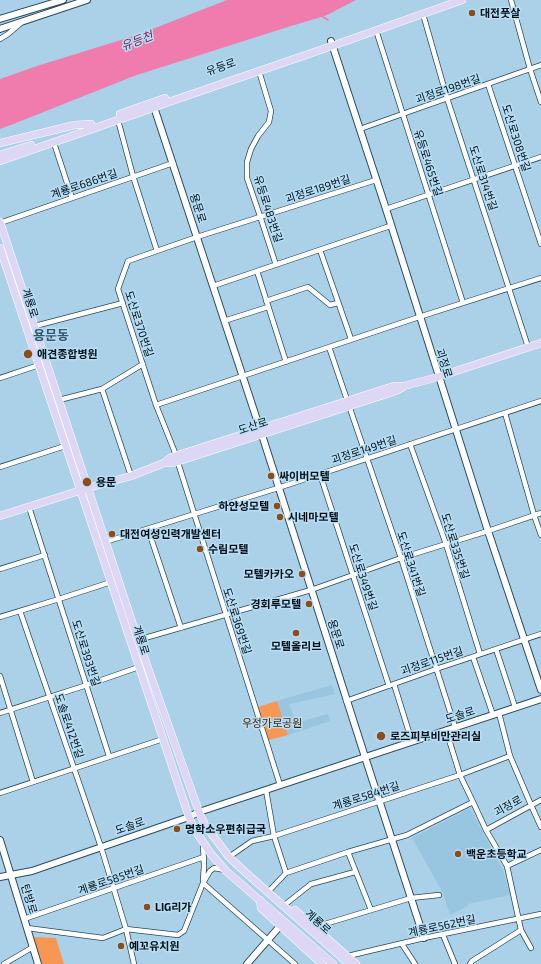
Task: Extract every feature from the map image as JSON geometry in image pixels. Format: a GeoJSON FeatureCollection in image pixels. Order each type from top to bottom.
{"type":"FeatureCollection","features":[{"type":"Feature","properties":{"kind":"main road","name":"유등로"},"geometry":{"type":"LineString","coordinates":[[0,161],[118,120],[154,105],[163,104],[259,71],[449,0]]}},
{"type":"Feature","properties":{"kind":"main road","name":"유등로"},"geometry":{"type":"LineString","coordinates":[[0,156],[91,124],[154,105],[462,0]]}},
{"type":"Feature","properties":{"kind":"main road"},"geometry":{"type":"LineString","coordinates":[[0,143],[75,125],[91,124]]}},
{"type":"Feature","properties":{"kind":"main road","name":"계룡로"},"geometry":{"type":"LineString","coordinates":[[0,222],[138,640],[199,812],[205,824],[229,857],[271,895],[348,960],[356,964]]}},
{"type":"Feature","properties":{"kind":"main road","name":"계룡로"},"geometry":{"type":"LineString","coordinates":[[0,248],[193,827],[211,854],[226,871],[333,964]]}},
{"type":"Feature","properties":{"kind":"main road","name":"도산로"},"geometry":{"type":"LineString","coordinates":[[0,516],[80,490],[131,476],[164,463],[170,458],[176,459],[261,432],[348,404],[394,386],[404,386],[438,377],[541,343]]}},
{"type":"Feature","properties":{"kind":"main road","name":"계룡로"},"geometry":{"type":"LineString","coordinates":[[271,895],[281,898],[315,927],[348,960]]}},
{"type":"Feature","properties":{"kind":"main road","name":"계룡로"},"geometry":{"type":"LineString","coordinates":[[260,900],[261,908],[322,964]]}},
{"type":"Feature","properties":{"kind":"street"},"geometry":{"type":"LineString","coordinates":[[0,19],[63,0]]}},
{"type":"Feature","properties":{"kind":"street"},"geometry":{"type":"LineString","coordinates":[[0,29],[84,0]]}},
{"type":"Feature","properties":{"kind":"street"},"geometry":{"type":"LineString","coordinates":[[511,0],[530,69],[541,102]]}},
{"type":"Feature","properties":{"kind":"street","name":"도산로314번길"},"geometry":{"type":"LineString","coordinates":[[422,14],[447,98],[528,347]]}},
{"type":"Feature","properties":{"kind":"street"},"geometry":{"type":"LineString","coordinates":[[0,39],[22,22]]}},
{"type":"Feature","properties":{"kind":"street","name":"유등로465번길"},"geometry":{"type":"LineString","coordinates":[[376,30],[463,303]]}},
{"type":"Feature","properties":{"kind":"street","name":"괴정로"},"geometry":{"type":"LineString","coordinates":[[332,44],[386,209],[390,226],[438,377],[541,690]]}},
{"type":"Feature","properties":{"kind":"street","name":"괴정로198번길"},"geometry":{"type":"LineString","coordinates":[[360,129],[541,65]]}},
{"type":"Feature","properties":{"kind":"street","name":"유등로483번길"},"geometry":{"type":"LineString","coordinates":[[259,71],[271,111],[269,122],[258,136],[251,149],[247,162],[247,178],[276,265]]}},
{"type":"Feature","properties":{"kind":"street","name":"도산로308번길"},"geometry":{"type":"LineString","coordinates":[[488,84],[541,244]]}},
{"type":"Feature","properties":{"kind":"street","name":"용문로"},"geometry":{"type":"LineString","coordinates":[[154,105],[424,938]]}},
{"type":"Feature","properties":{"kind":"street"},"geometry":{"type":"LineString","coordinates":[[118,120],[133,176],[157,251]]}},
{"type":"Feature","properties":{"kind":"street"},"geometry":{"type":"LineString","coordinates":[[54,143],[72,198]]}},
{"type":"Feature","properties":{"kind":"street"},"geometry":{"type":"LineString","coordinates":[[386,209],[541,157]]}},
{"type":"Feature","properties":{"kind":"street","name":"계룡로686번길"},"geometry":{"type":"LineString","coordinates":[[0,222],[173,163]]}},
{"type":"Feature","properties":{"kind":"street","name":"괴정로189번길"},"geometry":{"type":"LineString","coordinates":[[197,237],[376,180]]}},
{"type":"Feature","properties":{"kind":"street"},"geometry":{"type":"LineString","coordinates":[[213,286],[390,226]]}},
{"type":"Feature","properties":{"kind":"street","name":"도산로370번길"},"geometry":{"type":"LineString","coordinates":[[176,459],[142,364],[118,289],[128,262],[197,237]]}},
{"type":"Feature","properties":{"kind":"street"},"geometry":{"type":"LineString","coordinates":[[320,250],[351,339]]}},
{"type":"Feature","properties":{"kind":"street"},"geometry":{"type":"LineString","coordinates":[[256,271],[286,362]]}},
{"type":"Feature","properties":{"kind":"street"},"geometry":{"type":"LineString","coordinates":[[156,405],[419,316],[541,278]]}},
{"type":"Feature","properties":{"kind":"street"},"geometry":{"type":"LineString","coordinates":[[266,301],[308,287],[330,305],[338,303]]}},
{"type":"Feature","properties":{"kind":"street","name":"계룡로"},"geometry":{"type":"LineString","coordinates":[[35,326],[123,303]]}},
{"type":"Feature","properties":{"kind":"street"},"geometry":{"type":"LineString","coordinates":[[224,321],[268,307]]}},
{"type":"Feature","properties":{"kind":"street"},"geometry":{"type":"LineString","coordinates":[[329,347],[348,404]]}},
{"type":"Feature","properties":{"kind":"street"},"geometry":{"type":"LineString","coordinates":[[59,400],[102,389],[142,364]]}},
{"type":"Feature","properties":{"kind":"street"},"geometry":{"type":"LineString","coordinates":[[0,378],[39,365]]}},
{"type":"Feature","properties":{"kind":"street"},"geometry":{"type":"LineString","coordinates":[[102,389],[131,476]]}},
{"type":"Feature","properties":{"kind":"street","name":"괴정로149번길"},"geometry":{"type":"LineString","coordinates":[[106,542],[278,488],[541,401]]}},
{"type":"Feature","properties":{"kind":"street","name":"도산로341번길"},"geometry":{"type":"LineString","coordinates":[[348,404],[401,558],[455,727]]}},
{"type":"Feature","properties":{"kind":"street"},"geometry":{"type":"LineString","coordinates":[[505,413],[541,535]]}},
{"type":"Feature","properties":{"kind":"street","name":"도산로335번길"},"geometry":{"type":"LineString","coordinates":[[410,444],[446,544],[480,654]]}},
{"type":"Feature","properties":{"kind":"street"},"geometry":{"type":"LineString","coordinates":[[0,467],[66,446]]}},
{"type":"Feature","properties":{"kind":"street","name":"도산로369번길"},"geometry":{"type":"LineString","coordinates":[[176,459],[280,785]]}},
{"type":"Feature","properties":{"kind":"street","name":"도산로349번길"},"geometry":{"type":"LineString","coordinates":[[320,474],[389,686]]}},
{"type":"Feature","properties":{"kind":"street","name":"도산로393번길"},"geometry":{"type":"LineString","coordinates":[[29,506],[110,756]]}},
{"type":"Feature","properties":{"kind":"street"},"geometry":{"type":"LineString","coordinates":[[138,640],[311,590],[401,558],[541,513]]}},
{"type":"Feature","properties":{"kind":"street"},"geometry":{"type":"LineString","coordinates":[[148,529],[181,628]]}},
{"type":"Feature","properties":{"kind":"street"},"geometry":{"type":"LineString","coordinates":[[0,569],[45,555]]}},
{"type":"Feature","properties":{"kind":"street"},"geometry":{"type":"LineString","coordinates":[[0,617],[111,582]]}},
{"type":"Feature","properties":{"kind":"street","name":"도솔로412번길"},"geometry":{"type":"LineString","coordinates":[[20,611],[101,847],[126,929],[134,964]]}},
{"type":"Feature","properties":{"kind":"street","name":"괴정로115번길"},"geometry":{"type":"LineString","coordinates":[[346,701],[541,634]]}},
{"type":"Feature","properties":{"kind":"street"},"geometry":{"type":"LineString","coordinates":[[496,649],[515,708]]}},
{"type":"Feature","properties":{"kind":"street","name":"도솔로"},"geometry":{"type":"LineString","coordinates":[[473,657],[496,714]]}},
{"type":"Feature","properties":{"kind":"street"},"geometry":{"type":"LineString","coordinates":[[0,713],[87,686],[139,667]]}},
{"type":"Feature","properties":{"kind":"street"},"geometry":{"type":"LineString","coordinates":[[0,676],[34,782]]}},
{"type":"Feature","properties":{"kind":"street"},"geometry":{"type":"LineString","coordinates":[[394,684],[412,742]]}},
{"type":"Feature","properties":{"kind":"street","name":"도솔로"},"geometry":{"type":"LineString","coordinates":[[0,877],[32,871],[189,817],[199,812],[541,699]]}},
{"type":"Feature","properties":{"kind":"street"},"geometry":{"type":"LineString","coordinates":[[496,714],[510,756],[541,827]]}},
{"type":"Feature","properties":{"kind":"street"},"geometry":{"type":"LineString","coordinates":[[446,730],[460,775],[486,830],[507,866],[521,930],[531,948]]}},
{"type":"Feature","properties":{"kind":"street"},"geometry":{"type":"LineString","coordinates":[[0,793],[163,739]]}},
{"type":"Feature","properties":{"kind":"street","name":"계룡로584번길"},"geometry":{"type":"LineString","coordinates":[[229,857],[252,841],[274,836],[460,775],[510,756]]}},
{"type":"Feature","properties":{"kind":"street"},"geometry":{"type":"LineString","coordinates":[[266,790],[274,836],[286,873]]}},
{"type":"Feature","properties":{"kind":"street","name":"괴정로"},"geometry":{"type":"LineString","coordinates":[[486,830],[541,800]]}},
{"type":"Feature","properties":{"kind":"street"},"geometry":{"type":"LineString","coordinates":[[271,895],[286,873],[348,852],[407,835],[473,802]]}},
{"type":"Feature","properties":{"kind":"street","name":"탄방로"},"geometry":{"type":"LineString","coordinates":[[0,840],[38,964]]}},
{"type":"Feature","properties":{"kind":"street"},"geometry":{"type":"LineString","coordinates":[[203,841],[203,883]]}},
{"type":"Feature","properties":{"kind":"street"},"geometry":{"type":"LineString","coordinates":[[507,866],[541,850]]}},
{"type":"Feature","properties":{"kind":"street"},"geometry":{"type":"LineString","coordinates":[[348,852],[371,910]]}},
{"type":"Feature","properties":{"kind":"street","name":"계룡로585번길"},"geometry":{"type":"LineString","coordinates":[[24,919],[204,857]]}},
{"type":"Feature","properties":{"kind":"street"},"geometry":{"type":"LineString","coordinates":[[27,928],[103,938],[126,929],[178,934],[184,931],[203,883],[211,869],[214,868],[226,871]]}},
{"type":"Feature","properties":{"kind":"street"},"geometry":{"type":"LineString","coordinates":[[286,903],[311,884],[355,872]]}},
{"type":"Feature","properties":{"kind":"street"},"geometry":{"type":"LineString","coordinates":[[203,883],[294,964]]}},
{"type":"Feature","properties":{"kind":"street"},"geometry":{"type":"LineString","coordinates":[[315,927],[411,898],[439,895]]}},
{"type":"Feature","properties":{"kind":"street","name":"계룡로562번길"},"geometry":{"type":"LineString","coordinates":[[348,960],[424,938],[541,914]]}},
{"type":"Feature","properties":{"kind":"street"},"geometry":{"type":"LineString","coordinates":[[247,964],[280,926]]}},
{"type":"Feature","properties":{"kind":"street"},"geometry":{"type":"LineString","coordinates":[[470,964],[472,961],[521,930]]}},
{"type":"Feature","properties":{"kind":"street"},"geometry":{"type":"LineString","coordinates":[[443,934],[455,964]]}},
{"type":"Feature","properties":{"kind":"street"},"geometry":{"type":"LineString","coordinates":[[402,944],[415,964]]}},
{"type":"Feature","properties":{"kind":"street"},"geometry":{"type":"LineString","coordinates":[[4,964],[33,947]]}},
{"type":"Feature","properties":{"kind":"shaded area"},"geometry":{"type":"Polygon","coordinates":[[[332,685],[335,694],[289,704],[296,723],[328,714],[330,721],[288,735],[277,701],[332,685]]]}},
{"type":"Feature","properties":{"kind":"shaded area","name":"백운초등학교"},"geometry":{"type":"Polygon","coordinates":[[[470,808],[503,870],[510,895],[468,904],[468,906],[450,915],[443,893],[412,838],[470,808]]]}},
{"type":"Feature","properties":{"kind":"green space","name":"우정가로공원"},"geometry":{"type":"Polygon","coordinates":[[[277,701],[288,735],[269,740],[264,737],[258,707],[277,701]]]}},
{"type":"Feature","properties":{"kind":"green space"},"geometry":{"type":"Polygon","coordinates":[[[32,937],[56,938],[64,964],[40,964],[32,937]]]}},
{"type":"Feature","properties":{"kind":"water","name":"유등천"},"geometry":{"type":"Polygon","coordinates":[[[227,0],[356,0],[325,16],[134,76],[0,129],[0,79],[137,35],[227,0]]]}},
{"type":"Feature","properties":{"kind":"waterway"},"geometry":{"type":"LineString","coordinates":[[323,17],[328,20]]}},
{"type":"Feature","properties":{"kind":"place","name":"대전풋살"},"geometry":{"type":"Point","coordinates":[472,13]}},
{"type":"Feature","properties":{"kind":"place","name":"애견종합병원"},"geometry":{"type":"Point","coordinates":[28,354]}},
{"type":"Feature","properties":{"kind":"place","name":"싸이버모텔"},"geometry":{"type":"Point","coordinates":[271,476]}},
{"type":"Feature","properties":{"kind":"place","name":"용문"},"geometry":{"type":"Point","coordinates":[87,482]}},
{"type":"Feature","properties":{"kind":"place","name":"하얀성모텔"},"geometry":{"type":"Point","coordinates":[277,506]}},
{"type":"Feature","properties":{"kind":"place","name":"시네마모텔"},"geometry":{"type":"Point","coordinates":[280,517]}},
{"type":"Feature","properties":{"kind":"place","name":"대전여성인력개발센터"},"geometry":{"type":"Point","coordinates":[112,534]}},
{"type":"Feature","properties":{"kind":"place","name":"수림모텔"},"geometry":{"type":"Point","coordinates":[200,549]}},
{"type":"Feature","properties":{"kind":"place","name":"모텔카카오"},"geometry":{"type":"Point","coordinates":[302,574]}},
{"type":"Feature","properties":{"kind":"place","name":"경회루모텔"},"geometry":{"type":"Point","coordinates":[309,604]}},
{"type":"Feature","properties":{"kind":"place","name":"모텔올리브"},"geometry":{"type":"Point","coordinates":[296,633]}},
{"type":"Feature","properties":{"kind":"place","name":"로즈피부비만관리실"},"geometry":{"type":"Point","coordinates":[381,736]}},
{"type":"Feature","properties":{"kind":"place","name":"명학소우편취급국"},"geometry":{"type":"Point","coordinates":[177,829]}},
{"type":"Feature","properties":{"kind":"place","name":"백운초등학교"},"geometry":{"type":"Point","coordinates":[458,854]}},
{"type":"Feature","properties":{"kind":"place","name":"LIG리가"},"geometry":{"type":"Point","coordinates":[147,907]}},
{"type":"Feature","properties":{"kind":"place","name":"예꼬유치원"},"geometry":{"type":"Point","coordinates":[121,946]}},
{"type":"Feature","properties":{"kind":"district","name":"용문동"},"geometry":{"type":"Point","coordinates":[51,336]}}]}
